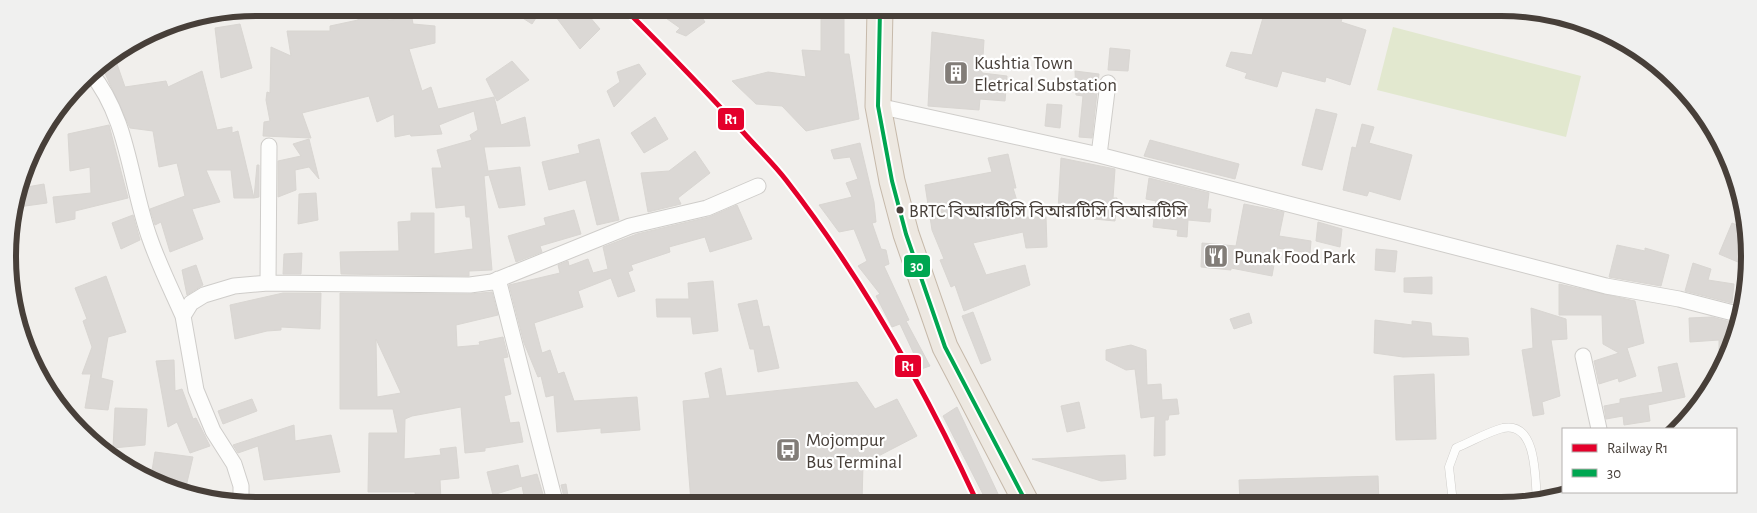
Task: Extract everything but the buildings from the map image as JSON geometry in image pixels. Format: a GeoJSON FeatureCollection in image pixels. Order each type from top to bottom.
{"type":"FeatureCollection","features":[{"type":"Feature","properties":{"kind":"highway"},"geometry":{"type":"LineString","coordinates":[[880,16],[878,106],[892,180],[904,225],[945,347],[1023,497]]}},
{"type":"Feature","properties":{"kind":"street"},"geometry":{"type":"LineString","coordinates":[[95,79],[106,94],[118,125],[149,239],[183,316],[196,390],[212,431],[234,464],[241,486],[241,496]]}},
{"type":"Feature","properties":{"kind":"street"},"geometry":{"type":"LineString","coordinates":[[1099,154],[1108,82]]}},
{"type":"Feature","properties":{"kind":"street"},"geometry":{"type":"LineString","coordinates":[[878,106],[1099,154],[1606,286],[1679,299],[1734,313]]}},
{"type":"Feature","properties":{"kind":"street"},"geometry":{"type":"LineString","coordinates":[[268,283],[269,146]]}},
{"type":"Feature","properties":{"kind":"street"},"geometry":{"type":"LineString","coordinates":[[183,316],[191,304],[204,295],[234,286],[268,283],[470,285],[498,279],[630,226],[707,208],[758,186]]}},
{"type":"Feature","properties":{"kind":"street"},"geometry":{"type":"LineString","coordinates":[[498,279],[554,497]]}},
{"type":"Feature","properties":{"kind":"street"},"geometry":{"type":"LineString","coordinates":[[1583,356],[1598,428]]}},
{"type":"Feature","properties":{"kind":"lane"},"geometry":{"type":"LineString","coordinates":[[1453,497],[1449,467],[1456,448],[1504,428],[1520,431],[1531,445],[1536,494]]}},
{"type":"Feature","properties":{"kind":"green space"},"geometry":{"type":"Polygon","coordinates":[[[1393,27],[1581,76],[1566,137],[1377,90],[1393,27]]]}},
{"type":"Feature","properties":{"kind":"rail line","name":"R1"},"geometry":{"type":"LineString","coordinates":[[632,16],[700,85],[770,162],[814,218],[841,256],[891,336],[936,418],[975,497]]}},
{"type":"Feature","properties":{"kind":"transit line","name":"30"},"geometry":{"type":"LineString","coordinates":[[880,16],[878,106],[892,181],[906,234],[945,347],[1023,497]]}},
{"type":"Feature","properties":{"kind":"place","name":"Kushtia Town Eletrical Substation"},"geometry":{"type":"Point","coordinates":[956,73]}},
{"type":"Feature","properties":{"kind":"place","name":"BRTC বিআরটিসি বিআরটিসি বিআরটিসি"},"geometry":{"type":"Point","coordinates":[900,210]}},
{"type":"Feature","properties":{"kind":"place","name":"Punak Food Park"},"geometry":{"type":"Point","coordinates":[1216,256]}},
{"type":"Feature","properties":{"kind":"place","name":"Mojompur Bus Terminal"},"geometry":{"type":"Point","coordinates":[788,450]}}]}
